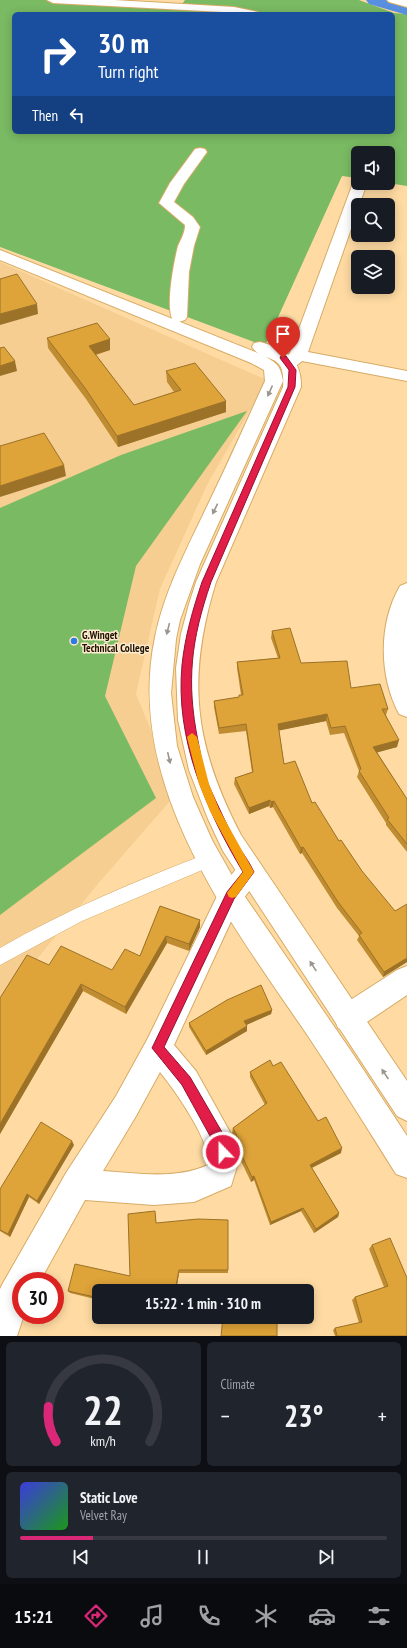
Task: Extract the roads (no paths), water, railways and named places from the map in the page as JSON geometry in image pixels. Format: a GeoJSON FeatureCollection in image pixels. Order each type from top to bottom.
{"type":"FeatureCollection","features":[{"type":"Feature","properties":{"kind":"main road"},"geometry":{"type":"LineString","coordinates":[[53,0],[91,1],[234,10],[244,12]]}},
{"type":"Feature","properties":{"kind":"main road"},"geometry":{"type":"LineString","coordinates":[[393,0],[407,4]]}},
{"type":"Feature","properties":{"kind":"main road"},"geometry":{"type":"LineString","coordinates":[[234,10],[255,2]]}},
{"type":"Feature","properties":{"kind":"main road"},"geometry":{"type":"LineString","coordinates":[[179,317],[178,300],[181,277],[187,244],[193,229],[191,224],[166,203],[200,152]]}},
{"type":"Feature","properties":{"kind":"main road"},"geometry":{"type":"LineString","coordinates":[[357,190],[293,359],[292,387],[206,582],[195,616],[187,665],[186,699],[196,760],[204,784],[222,824],[249,872],[407,1106]]}},
{"type":"Feature","properties":{"kind":"main road"},"geometry":{"type":"LineString","coordinates":[[0,243],[179,317],[273,353],[293,359],[407,376]]}},
{"type":"Feature","properties":{"kind":"main road"},"geometry":{"type":"LineString","coordinates":[[0,255],[257,359],[272,368],[274,381],[184,575],[170,619],[161,665],[162,715],[165,741],[178,790],[193,828],[209,860],[230,896],[323,1033],[407,1163]]}},
{"type":"Feature","properties":{"kind":"main road"},"geometry":{"type":"LineString","coordinates":[[407,591],[400,608],[396,633],[395,661],[398,682],[407,708]]}},
{"type":"Feature","properties":{"kind":"main road"},"geometry":{"type":"LineString","coordinates":[[23,1272],[126,1106],[158,1048],[230,896],[249,872]]}},
{"type":"Feature","properties":{"kind":"main road"},"geometry":{"type":"LineString","coordinates":[[348,1018],[407,979]]}},
{"type":"Feature","properties":{"kind":"main road"},"geometry":{"type":"LineString","coordinates":[[77,1184],[154,1190],[194,1186],[220,1175],[224,1160],[221,1143],[186,1081],[158,1048]]}},
{"type":"Feature","properties":{"kind":"main road"},"geometry":{"type":"LineString","coordinates":[[1,1336],[12,1295]]}},
{"type":"Feature","properties":{"kind":"lane"},"geometry":{"type":"LineString","coordinates":[[0,957],[28,939],[209,860]]}},
{"type":"Feature","properties":{"kind":"waterway"},"geometry":{"type":"LineString","coordinates":[[376,0],[407,9]]}},
{"type":"Feature","properties":{"kind":"place","name":"G.Winget Technical College"},"geometry":{"type":"Point","coordinates":[74,641]}}]}
